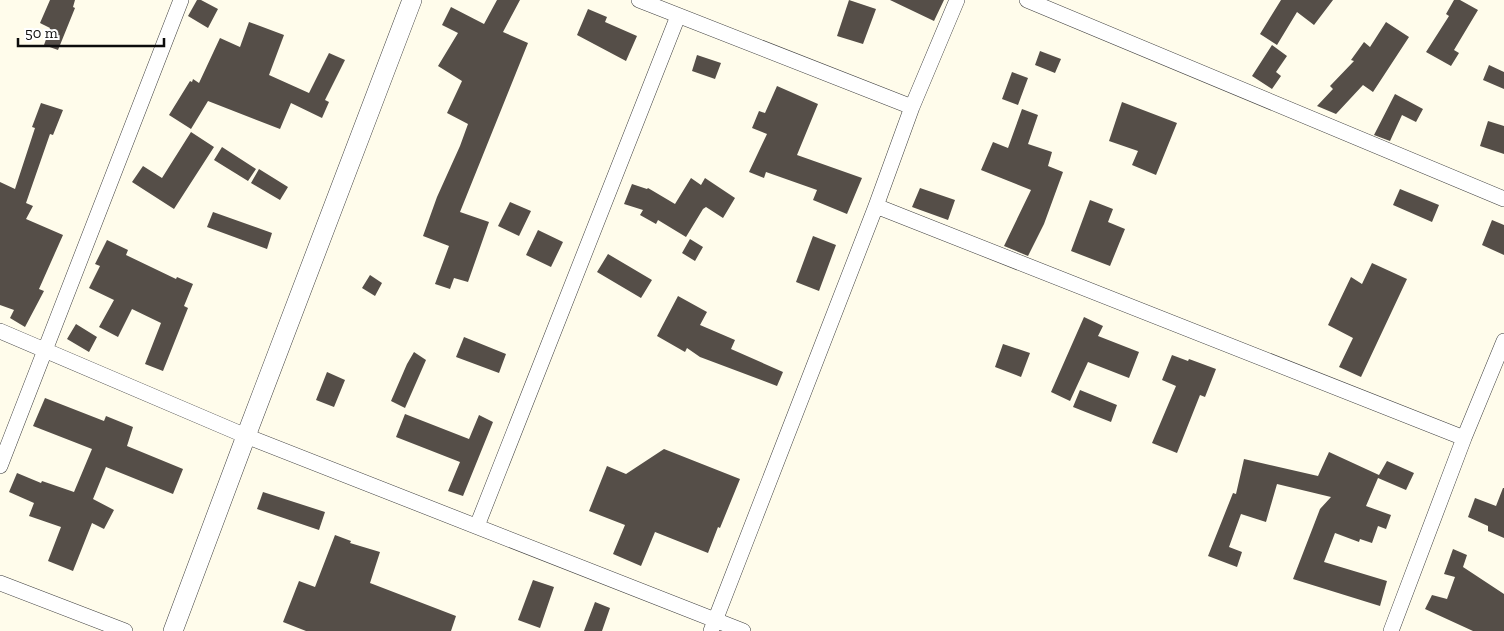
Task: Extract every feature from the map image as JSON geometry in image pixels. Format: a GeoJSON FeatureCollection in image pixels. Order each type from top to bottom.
{"type":"FeatureCollection","features":[{"type":"Feature","properties":{"kind":"street"},"geometry":{"type":"LineString","coordinates":[[0,466],[181,0]]}},
{"type":"Feature","properties":{"kind":"street"},"geometry":{"type":"LineString","coordinates":[[173,631],[412,0]]}},
{"type":"Feature","properties":{"kind":"street"},"geometry":{"type":"LineString","coordinates":[[639,0],[912,107]]}},
{"type":"Feature","properties":{"kind":"street"},"geometry":{"type":"LineString","coordinates":[[713,626],[876,206],[912,107],[957,0]]}},
{"type":"Feature","properties":{"kind":"street"},"geometry":{"type":"LineString","coordinates":[[1027,0],[1504,199]]}},
{"type":"Feature","properties":{"kind":"street"},"geometry":{"type":"LineString","coordinates":[[476,526],[678,16]]}},
{"type":"Feature","properties":{"kind":"street"},"geometry":{"type":"LineString","coordinates":[[876,206],[1464,438]]}},
{"type":"Feature","properties":{"kind":"street"},"geometry":{"type":"LineString","coordinates":[[0,331],[246,436],[476,526],[713,626],[743,631]]}},
{"type":"Feature","properties":{"kind":"street"},"geometry":{"type":"LineString","coordinates":[[1391,631],[1464,438],[1504,341]]}},
{"type":"Feature","properties":{"kind":"street"},"geometry":{"type":"LineString","coordinates":[[0,583],[125,631]]}},
{"type":"Feature","properties":{"kind":"building"},"geometry":{"type":"Polygon","coordinates":[[[50,0],[75,0],[73,7],[75,8],[58,50],[44,45],[50,28],[40,23],[50,0]]]}},
{"type":"Feature","properties":{"kind":"building"},"geometry":{"type":"Polygon","coordinates":[[[197,0],[201,0],[218,9],[208,28],[188,16],[197,0]]]}},
{"type":"Feature","properties":{"kind":"building"},"geometry":{"type":"Polygon","coordinates":[[[497,0],[520,0],[503,32],[528,43],[460,212],[489,222],[468,282],[454,278],[450,289],[435,284],[449,246],[423,236],[437,197],[468,124],[447,113],[462,81],[438,66],[458,33],[442,25],[451,7],[484,24],[497,0]]]}},
{"type":"Feature","properties":{"kind":"building"},"geometry":{"type":"Polygon","coordinates":[[[849,0],[876,9],[863,44],[837,36],[849,0]]]}},
{"type":"Feature","properties":{"kind":"building"},"geometry":{"type":"Polygon","coordinates":[[[890,0],[944,0],[934,21],[890,0]]]}},
{"type":"Feature","properties":{"kind":"building"},"geometry":{"type":"Polygon","coordinates":[[[1281,0],[1333,0],[1314,25],[1297,12],[1277,45],[1260,34],[1281,0]]]}},
{"type":"Feature","properties":{"kind":"building"},"geometry":{"type":"Polygon","coordinates":[[[1454,0],[1460,0],[1478,10],[1454,50],[1459,53],[1451,66],[1426,52],[1449,16],[1446,14],[1454,0]]]}},
{"type":"Feature","properties":{"kind":"building"},"geometry":{"type":"Polygon","coordinates":[[[588,9],[607,17],[605,22],[637,36],[626,61],[577,35],[588,9]]]}},
{"type":"Feature","properties":{"kind":"building"},"geometry":{"type":"Polygon","coordinates":[[[249,22],[284,35],[269,75],[309,93],[329,53],[345,60],[325,100],[329,102],[322,118],[291,103],[280,129],[208,101],[191,129],[169,115],[190,81],[192,82],[193,79],[199,83],[220,38],[240,47],[249,22]]]}},
{"type":"Feature","properties":{"kind":"building"},"geometry":{"type":"Polygon","coordinates":[[[1386,22],[1409,37],[1373,92],[1363,85],[1336,114],[1317,106],[1333,89],[1330,86],[1354,61],[1351,60],[1364,42],[1370,47],[1386,22]]]}},
{"type":"Feature","properties":{"kind":"building"},"geometry":{"type":"Polygon","coordinates":[[[1272,45],[1287,56],[1276,72],[1281,76],[1272,89],[1252,76],[1272,45]]]}},
{"type":"Feature","properties":{"kind":"building"},"geometry":{"type":"Polygon","coordinates":[[[1040,51],[1061,59],[1055,73],[1035,65],[1040,51]]]}},
{"type":"Feature","properties":{"kind":"building"},"geometry":{"type":"Polygon","coordinates":[[[697,55],[721,63],[715,79],[692,71],[697,55]]]}},
{"type":"Feature","properties":{"kind":"building"},"geometry":{"type":"Polygon","coordinates":[[[1489,65],[1504,72],[1504,89],[1483,80],[1489,65]]]}},
{"type":"Feature","properties":{"kind":"building"},"geometry":{"type":"Polygon","coordinates":[[[1012,72],[1028,78],[1018,105],[1002,99],[1012,72]]]}},
{"type":"Feature","properties":{"kind":"building"},"geometry":{"type":"Polygon","coordinates":[[[777,86],[818,104],[797,155],[862,178],[847,214],[813,200],[817,190],[766,172],[764,178],[749,172],[767,134],[752,128],[759,111],[765,113],[777,86]]]}},
{"type":"Feature","properties":{"kind":"building"},"geometry":{"type":"Polygon","coordinates":[[[1395,94],[1423,109],[1416,122],[1402,115],[1390,141],[1374,135],[1395,94]]]}},
{"type":"Feature","properties":{"kind":"building"},"geometry":{"type":"Polygon","coordinates":[[[1122,102],[1177,123],[1156,175],[1132,165],[1138,151],[1109,141],[1122,102]]]}},
{"type":"Feature","properties":{"kind":"building"},"geometry":{"type":"Polygon","coordinates":[[[41,103],[63,110],[53,135],[50,134],[26,203],[33,206],[26,219],[63,235],[39,289],[44,291],[25,327],[10,318],[14,310],[0,305],[0,182],[15,189],[35,128],[32,127],[41,103]]]}},
{"type":"Feature","properties":{"kind":"building"},"geometry":{"type":"Polygon","coordinates":[[[1022,109],[1038,115],[1028,144],[1052,152],[1048,166],[1063,172],[1044,224],[1028,256],[1004,246],[1031,190],[981,170],[993,142],[1008,148],[1022,109]]]}},
{"type":"Feature","properties":{"kind":"building"},"geometry":{"type":"Polygon","coordinates":[[[1488,121],[1504,126],[1504,154],[1480,146],[1488,121]]]}},
{"type":"Feature","properties":{"kind":"building"},"geometry":{"type":"Polygon","coordinates":[[[191,132],[214,147],[174,209],[132,182],[143,166],[162,178],[191,132]]]}},
{"type":"Feature","properties":{"kind":"building"},"geometry":{"type":"Polygon","coordinates":[[[222,147],[256,169],[248,181],[214,160],[222,147]]]}},
{"type":"Feature","properties":{"kind":"building"},"geometry":{"type":"Polygon","coordinates":[[[259,169],[288,187],[280,200],[251,183],[259,169]]]}},
{"type":"Feature","properties":{"kind":"building"},"geometry":{"type":"Polygon","coordinates":[[[691,178],[701,185],[705,178],[735,198],[723,218],[706,207],[703,209],[686,237],[658,220],[656,224],[640,215],[643,210],[624,204],[632,184],[648,188],[675,204],[691,178]]]}},
{"type":"Feature","properties":{"kind":"building"},"geometry":{"type":"Polygon","coordinates":[[[920,188],[955,200],[948,220],[912,207],[920,188]]]}},
{"type":"Feature","properties":{"kind":"building"},"geometry":{"type":"Polygon","coordinates":[[[1400,189],[1439,205],[1432,222],[1393,205],[1400,189]]]}},
{"type":"Feature","properties":{"kind":"building"},"geometry":{"type":"Polygon","coordinates":[[[1090,200],[1113,209],[1108,222],[1125,229],[1110,266],[1071,251],[1090,200]]]}},
{"type":"Feature","properties":{"kind":"building"},"geometry":{"type":"Polygon","coordinates":[[[510,202],[531,211],[519,236],[498,226],[510,202]]]}},
{"type":"Feature","properties":{"kind":"building"},"geometry":{"type":"Polygon","coordinates":[[[213,212],[272,233],[267,249],[207,227],[213,212]]]}},
{"type":"Feature","properties":{"kind":"building"},"geometry":{"type":"Polygon","coordinates":[[[1492,220],[1504,225],[1504,255],[1482,245],[1492,220]]]}},
{"type":"Feature","properties":{"kind":"building"},"geometry":{"type":"Polygon","coordinates":[[[538,230],[563,242],[551,267],[526,255],[538,230]]]}},
{"type":"Feature","properties":{"kind":"building"},"geometry":{"type":"Polygon","coordinates":[[[813,236],[836,245],[819,291],[796,282],[813,236]]]}},
{"type":"Feature","properties":{"kind":"building"},"geometry":{"type":"Polygon","coordinates":[[[690,239],[703,247],[695,261],[682,253],[690,239]]]}},
{"type":"Feature","properties":{"kind":"building"},"geometry":{"type":"Polygon","coordinates":[[[107,240],[128,250],[126,255],[176,279],[177,277],[193,284],[184,306],[188,308],[163,371],[145,364],[161,323],[132,309],[118,337],[99,327],[114,300],[89,288],[100,266],[95,264],[107,240]]]}},
{"type":"Feature","properties":{"kind":"building"},"geometry":{"type":"Polygon","coordinates":[[[608,254],[652,280],[641,298],[597,272],[608,254]]]}},
{"type":"Feature","properties":{"kind":"building"},"geometry":{"type":"Polygon","coordinates":[[[1372,263],[1407,279],[1361,377],[1339,367],[1353,338],[1328,325],[1351,277],[1362,284],[1372,263]]]}},
{"type":"Feature","properties":{"kind":"building"},"geometry":{"type":"Polygon","coordinates":[[[370,275],[382,283],[375,296],[362,288],[370,275]]]}},
{"type":"Feature","properties":{"kind":"building"},"geometry":{"type":"Polygon","coordinates":[[[678,296],[707,312],[700,325],[735,340],[731,349],[783,372],[777,386],[700,357],[687,348],[685,352],[657,336],[678,296]]]}},
{"type":"Feature","properties":{"kind":"building"},"geometry":{"type":"Polygon","coordinates":[[[1084,317],[1103,326],[1098,336],[1139,352],[1129,378],[1088,362],[1070,401],[1051,392],[1084,317]]]}},
{"type":"Feature","properties":{"kind":"building"},"geometry":{"type":"Polygon","coordinates":[[[76,324],[97,337],[89,352],[67,339],[76,324]]]}},
{"type":"Feature","properties":{"kind":"building"},"geometry":{"type":"Polygon","coordinates":[[[464,337],[506,354],[499,373],[456,357],[464,337]]]}},
{"type":"Feature","properties":{"kind":"building"},"geometry":{"type":"Polygon","coordinates":[[[1003,344],[1030,353],[1021,377],[995,367],[1003,344]]]}},
{"type":"Feature","properties":{"kind":"building"},"geometry":{"type":"Polygon","coordinates":[[[414,352],[426,360],[405,408],[391,401],[414,352]]]}},
{"type":"Feature","properties":{"kind":"building"},"geometry":{"type":"Polygon","coordinates":[[[1172,355],[1216,369],[1205,397],[1200,395],[1177,453],[1152,443],[1176,386],[1162,380],[1172,355]]]}},
{"type":"Feature","properties":{"kind":"building"},"geometry":{"type":"Polygon","coordinates":[[[327,372],[345,380],[334,407],[316,400],[327,372]]]}},
{"type":"Feature","properties":{"kind":"building"},"geometry":{"type":"Polygon","coordinates":[[[1080,390],[1117,405],[1111,422],[1073,407],[1080,390]]]}},
{"type":"Feature","properties":{"kind":"building"},"geometry":{"type":"Polygon","coordinates":[[[45,398],[104,421],[106,416],[133,427],[127,446],[183,469],[173,494],[106,467],[93,499],[114,510],[104,529],[92,523],[73,571],[48,561],[61,527],[29,516],[34,503],[9,492],[17,473],[41,483],[42,481],[74,492],[92,449],[33,426],[45,398]]]}},
{"type":"Feature","properties":{"kind":"building"},"geometry":{"type":"Polygon","coordinates":[[[405,414],[469,439],[479,415],[493,422],[463,496],[448,491],[460,462],[396,437],[405,414]]]}},
{"type":"Feature","properties":{"kind":"building"},"geometry":{"type":"Polygon","coordinates":[[[664,449],[740,479],[708,553],[655,532],[641,566],[613,554],[625,525],[589,511],[607,466],[626,474],[664,449]]]}},
{"type":"Feature","properties":{"kind":"building"},"geometry":{"type":"Polygon","coordinates":[[[1329,452],[1379,475],[1387,461],[1414,473],[1406,490],[1378,478],[1366,506],[1391,515],[1386,529],[1378,526],[1372,543],[1360,539],[1359,542],[1335,533],[1324,562],[1387,581],[1380,606],[1293,579],[1320,509],[1331,497],[1277,484],[1266,522],[1241,514],[1229,547],[1242,552],[1237,567],[1208,556],[1233,493],[1236,494],[1244,459],[1318,476],[1329,452]]]}},
{"type":"Feature","properties":{"kind":"building"},"geometry":{"type":"Polygon","coordinates":[[[1503,488],[1504,538],[1488,531],[1488,526],[1468,517],[1475,498],[1496,506],[1503,488]]]}},
{"type":"Feature","properties":{"kind":"building"},"geometry":{"type":"Polygon","coordinates":[[[263,492],[325,512],[319,530],[257,509],[263,492]]]}},
{"type":"Feature","properties":{"kind":"building"},"geometry":{"type":"Polygon","coordinates":[[[335,535],[351,541],[350,543],[380,552],[370,583],[456,616],[451,631],[306,631],[283,622],[299,581],[315,587],[335,535]]]}},
{"type":"Feature","properties":{"kind":"building"},"geometry":{"type":"Polygon","coordinates":[[[1453,549],[1467,555],[1463,567],[1504,594],[1504,631],[1473,631],[1425,609],[1432,595],[1447,599],[1455,577],[1444,574],[1453,549]]]}},
{"type":"Feature","properties":{"kind":"building"},"geometry":{"type":"Polygon","coordinates":[[[533,580],[554,587],[540,628],[518,620],[533,580]]]}},
{"type":"Feature","properties":{"kind":"building"},"geometry":{"type":"Polygon","coordinates":[[[595,602],[610,608],[602,631],[584,631],[595,602]]]}}]}
